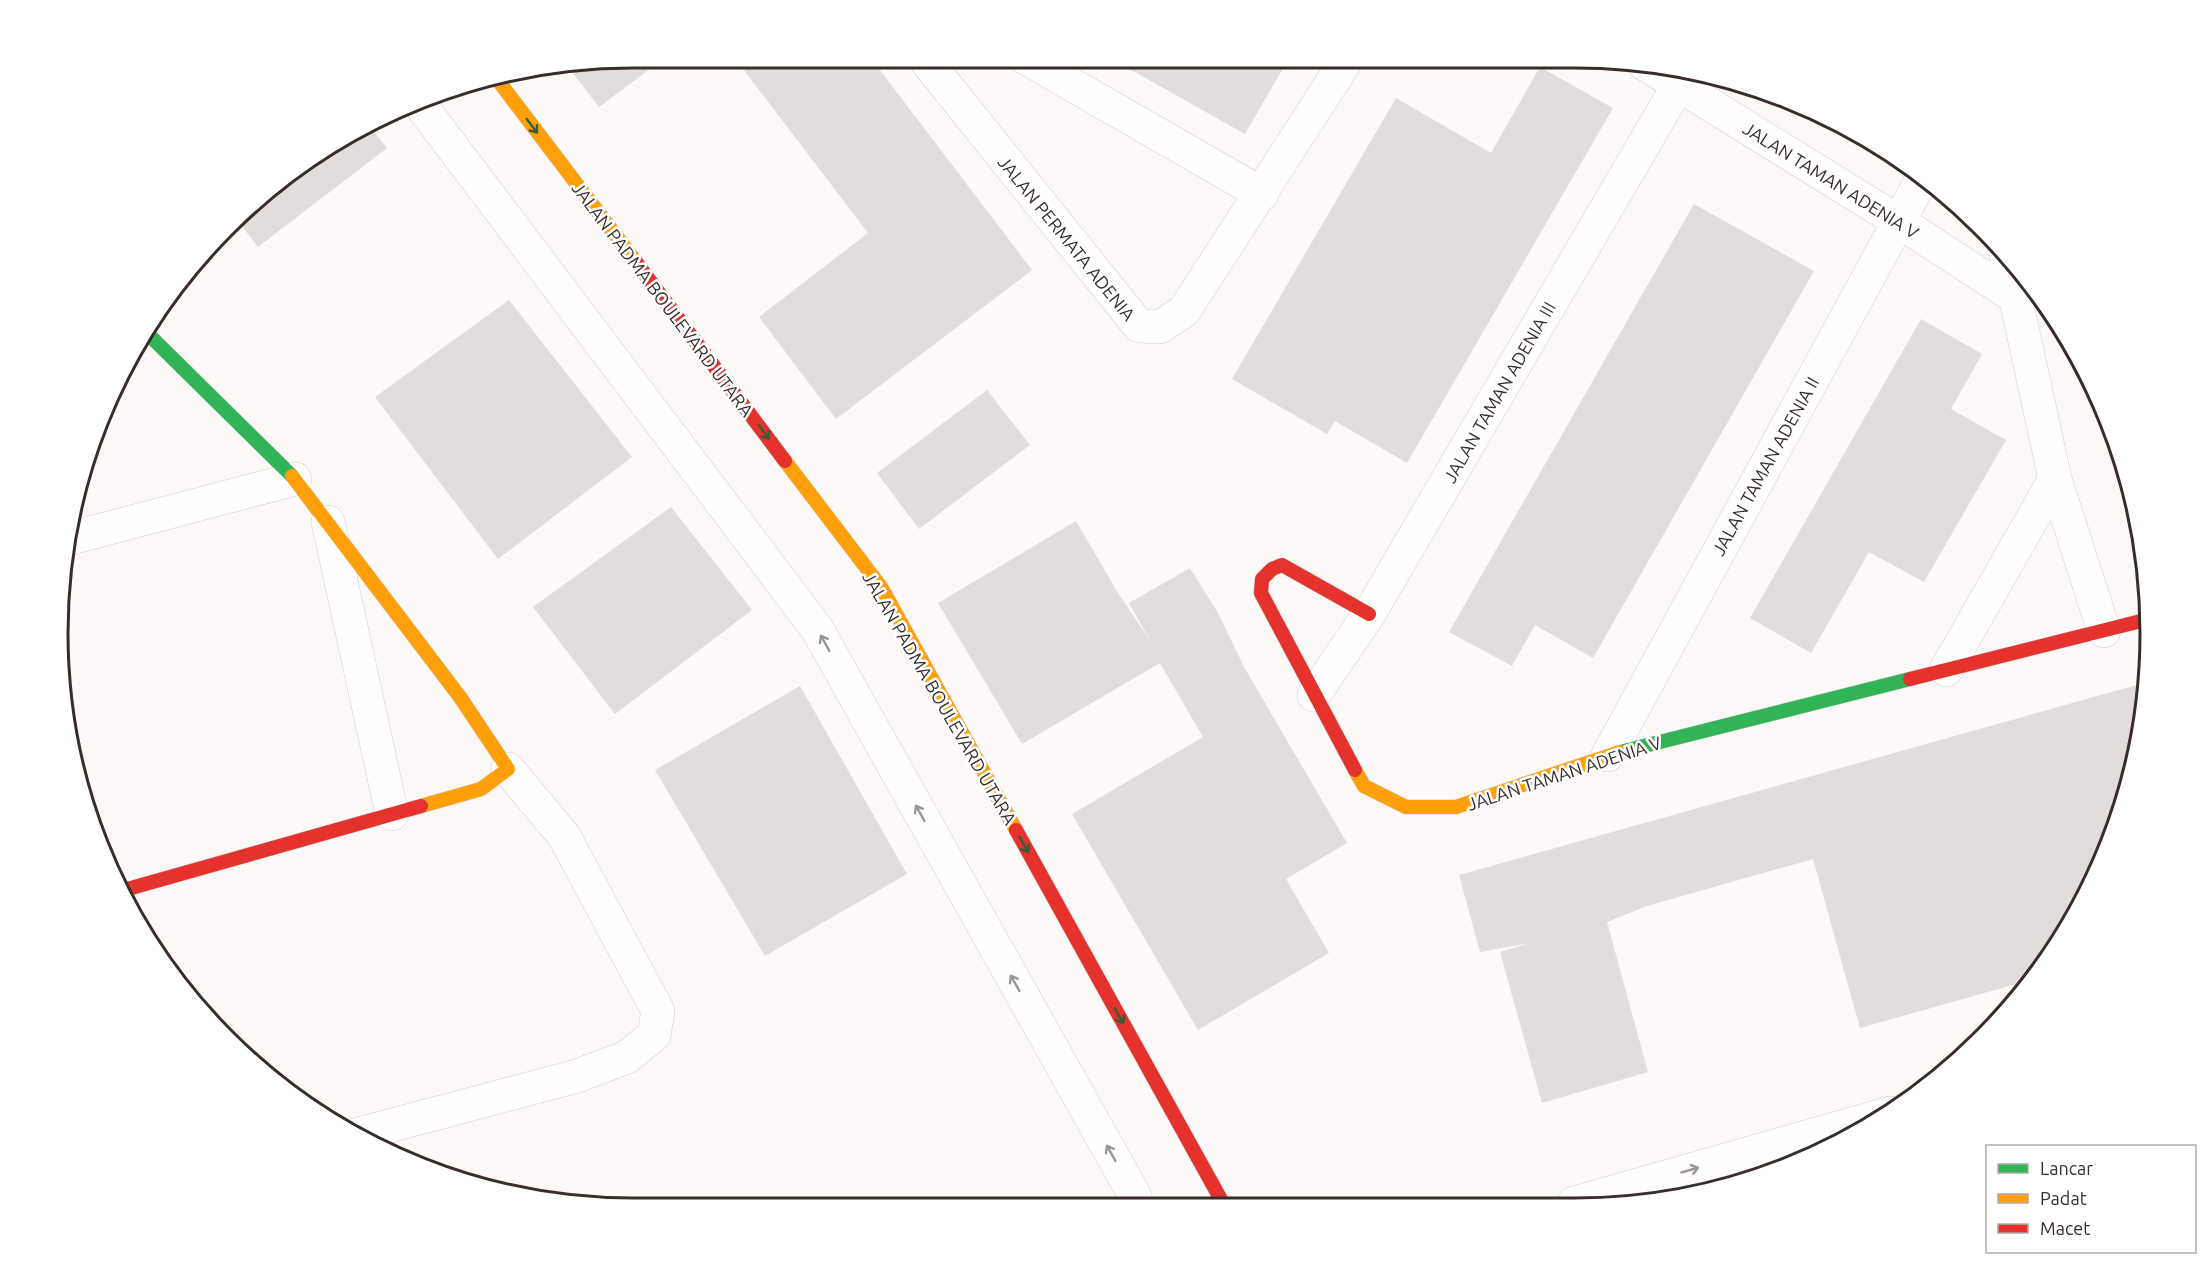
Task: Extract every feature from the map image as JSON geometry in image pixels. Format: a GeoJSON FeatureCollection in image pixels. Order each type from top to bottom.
{"type":"FeatureCollection","features":[{"type":"Feature","properties":{"kind":"street","name":"JALAN PERMATA ADENIA"},"geometry":{"type":"LineString","coordinates":[[932,68],[1139,326],[1160,327],[1184,311],[1342,68]]}},
{"type":"Feature","properties":{"kind":"street"},"geometry":{"type":"LineString","coordinates":[[1043,68],[1262,194]]}},
{"type":"Feature","properties":{"kind":"street","name":"JALAN TAMAN ADENIA V"},"geometry":{"type":"LineString","coordinates":[[1658,74],[1898,221],[2018,299]]}},
{"type":"Feature","properties":{"kind":"street","name":"JALAN PADMA BOULEVARD UTARA"},"geometry":{"type":"LineString","coordinates":[[500,83],[880,587],[1220,1198]]}},
{"type":"Feature","properties":{"kind":"street","name":"JALAN TAMAN ADENIA III"},"geometry":{"type":"LineString","coordinates":[[1314,695],[1369,614],[1678,86]]}},
{"type":"Feature","properties":{"kind":"street"},"geometry":{"type":"LineString","coordinates":[[423,108],[817,629],[1135,1198]]}},
{"type":"Feature","properties":{"kind":"street","name":"JALAN TAMAN ADENIA II"},"geometry":{"type":"LineString","coordinates":[[1608,755],[1919,184]]}},
{"type":"Feature","properties":{"kind":"street"},"geometry":{"type":"LineString","coordinates":[[2011,274],[2055,479],[2104,631]]}},
{"type":"Feature","properties":{"kind":"street"},"geometry":{"type":"LineString","coordinates":[[151,337],[295,478],[460,698],[508,769],[564,836],[658,1011],[654,1035],[627,1057],[577,1076],[368,1131]]}},
{"type":"Feature","properties":{"kind":"street"},"geometry":{"type":"LineString","coordinates":[[76,537],[295,478]]}},
{"type":"Feature","properties":{"kind":"street"},"geometry":{"type":"LineString","coordinates":[[1946,670],[2055,479]]}},
{"type":"Feature","properties":{"kind":"street"},"geometry":{"type":"LineString","coordinates":[[328,522],[392,814]]}},
{"type":"Feature","properties":{"kind":"street","name":"JALAN TAMAN ADENIA V"},"geometry":{"type":"LineString","coordinates":[[1369,614],[1282,565],[1272,569],[1262,579],[1261,593],[1364,786],[1406,807],[1455,807],[1608,755],[2140,622]]}},
{"type":"Feature","properties":{"kind":"street"},"geometry":{"type":"LineString","coordinates":[[129,888],[481,789],[508,769]]}},
{"type":"Feature","properties":{"kind":"street"},"geometry":{"type":"LineString","coordinates":[[1595,1197],[1858,1122]]}},
{"type":"Feature","properties":{"kind":"building"},"geometry":{"type":"Polygon","coordinates":[[[651,68],[599,107],[571,71],[651,68]]]}},
{"type":"Feature","properties":{"kind":"building"},"geometry":{"type":"Polygon","coordinates":[[[742,68],[878,68],[1032,270],[836,419],[759,317],[868,233],[742,68]]]}},
{"type":"Feature","properties":{"kind":"building"},"geometry":{"type":"Polygon","coordinates":[[[1128,68],[1283,68],[1245,134],[1128,68]]]}},
{"type":"Feature","properties":{"kind":"building"},"geometry":{"type":"Polygon","coordinates":[[[1539,68],[1613,108],[1407,463],[1335,421],[1327,434],[1232,379],[1396,98],[1491,153],[1539,68]]]}},
{"type":"Feature","properties":{"kind":"building"},"geometry":{"type":"Polygon","coordinates":[[[373,131],[387,148],[258,247],[241,225],[289,184],[350,143],[373,131]]]}},
{"type":"Feature","properties":{"kind":"building"},"geometry":{"type":"Polygon","coordinates":[[[1694,204],[1814,271],[1593,658],[1535,625],[1512,666],[1449,632],[1694,204]]]}},
{"type":"Feature","properties":{"kind":"building"},"geometry":{"type":"Polygon","coordinates":[[[509,300],[632,457],[498,559],[375,397],[509,300]]]}},
{"type":"Feature","properties":{"kind":"building"},"geometry":{"type":"Polygon","coordinates":[[[1921,319],[1982,354],[1951,409],[2006,440],[1924,582],[1869,552],[1811,653],[1750,618],[1921,319]]]}},
{"type":"Feature","properties":{"kind":"building"},"geometry":{"type":"Polygon","coordinates":[[[987,390],[1030,445],[919,529],[877,473],[987,390]]]}},
{"type":"Feature","properties":{"kind":"building"},"geometry":{"type":"Polygon","coordinates":[[[2104,434],[2121,486],[2131,528],[2104,434]]]}},
{"type":"Feature","properties":{"kind":"building"},"geometry":{"type":"Polygon","coordinates":[[[671,507],[752,610],[615,714],[533,607],[671,507]]]}},
{"type":"Feature","properties":{"kind":"building"},"geometry":{"type":"Polygon","coordinates":[[[1076,521],[1118,593],[1151,642],[1129,603],[1190,568],[1218,613],[1244,667],[1347,843],[1286,879],[1329,953],[1198,1030],[1072,814],[1203,737],[1160,663],[1022,744],[938,603],[1076,521]]]}},
{"type":"Feature","properties":{"kind":"building"},"geometry":{"type":"Polygon","coordinates":[[[2138,685],[2130,743],[2111,814],[2065,915],[2024,976],[2018,984],[1860,1028],[1813,859],[1647,906],[1607,922],[1648,1072],[1542,1103],[1500,952],[1530,943],[1480,952],[1459,875],[2138,685]]]}},
{"type":"Feature","properties":{"kind":"building"},"geometry":{"type":"Polygon","coordinates":[[[800,686],[907,874],[765,956],[655,770],[800,686]]]}},
{"type":"Feature","properties":{"kind":"traffic: fast"},"geometry":{"type":"LineString","coordinates":[[151,337],[292,476]]}},
{"type":"Feature","properties":{"kind":"traffic: fast"},"geometry":{"type":"LineString","coordinates":[[1620,752],[1910,679]]}},
{"type":"Feature","properties":{"kind":"traffic: slow"},"geometry":{"type":"LineString","coordinates":[[500,83],[636,262]]}},
{"type":"Feature","properties":{"kind":"traffic: slow"},"geometry":{"type":"LineString","coordinates":[[785,461],[881,587],[1016,830]]}},
{"type":"Feature","properties":{"kind":"traffic: slow"},"geometry":{"type":"LineString","coordinates":[[292,476],[460,697],[508,769],[481,789],[421,806]]}},
{"type":"Feature","properties":{"kind":"traffic: slow"},"geometry":{"type":"LineString","coordinates":[[1355,770],[1364,786],[1406,807],[1456,807],[1620,752]]}},
{"type":"Feature","properties":{"kind":"traffic: jam"},"geometry":{"type":"LineString","coordinates":[[636,262],[785,461]]}},
{"type":"Feature","properties":{"kind":"traffic: jam"},"geometry":{"type":"LineString","coordinates":[[1355,770],[1261,593],[1262,579],[1272,569],[1282,565],[1369,614]]}},
{"type":"Feature","properties":{"kind":"traffic: jam"},"geometry":{"type":"LineString","coordinates":[[1910,679],[2140,621]]}},
{"type":"Feature","properties":{"kind":"traffic: jam"},"geometry":{"type":"LineString","coordinates":[[129,888],[421,806]]}},
{"type":"Feature","properties":{"kind":"traffic: jam"},"geometry":{"type":"LineString","coordinates":[[1016,830],[1220,1198]]}}]}
